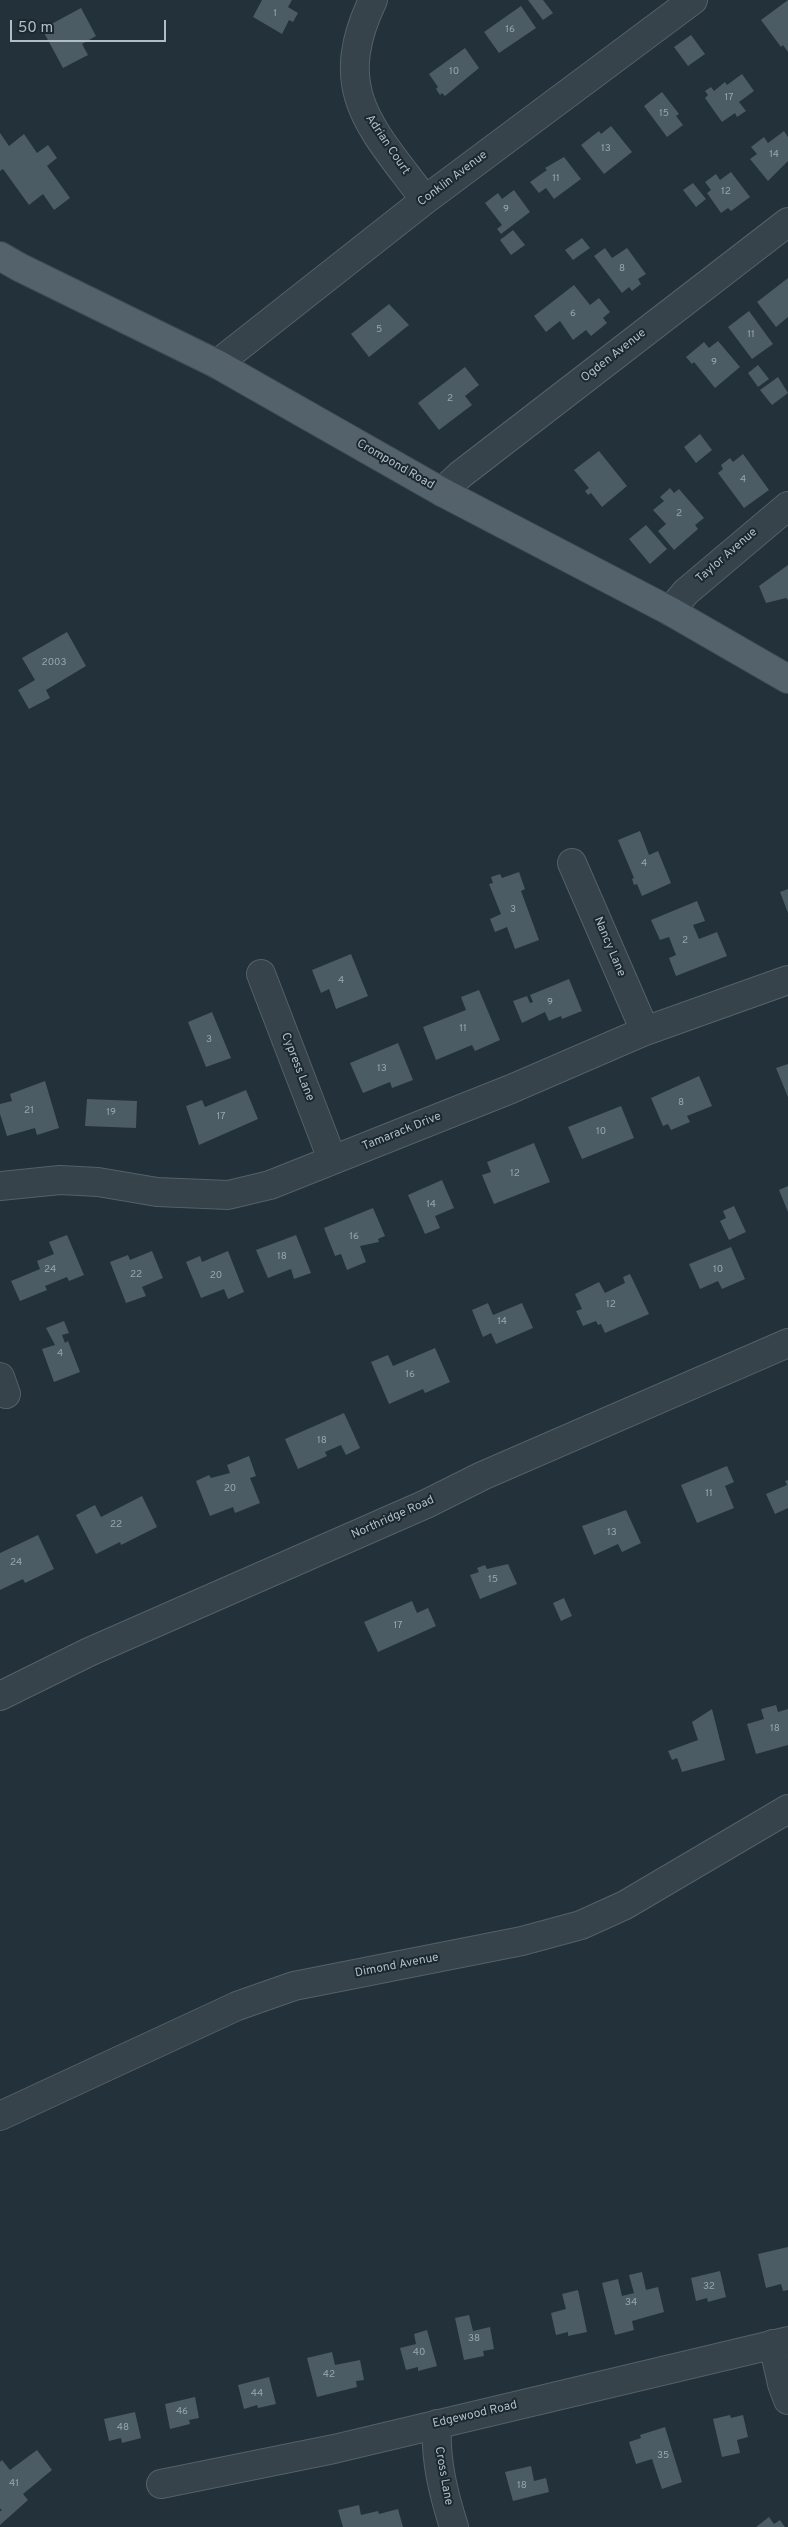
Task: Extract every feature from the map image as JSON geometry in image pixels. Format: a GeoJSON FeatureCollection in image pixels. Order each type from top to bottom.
{"type":"FeatureCollection","features":[{"type":"Feature","properties":{"kind":"main road","name":"Crompond Road"},"geometry":{"type":"LineString","coordinates":[[0,256],[217,364],[442,492],[670,610],[788,679]]}},
{"type":"Feature","properties":{"kind":"street","name":"Adrian Court"},"geometry":{"type":"LineString","coordinates":[[373,0],[362,23],[355,46],[353,71],[358,95],[368,121],[425,200]]}},
{"type":"Feature","properties":{"kind":"street","name":"Conklin Avenue"},"geometry":{"type":"LineString","coordinates":[[217,364],[425,200],[693,0]]}},
{"type":"Feature","properties":{"kind":"street","name":"Ogden Avenue"},"geometry":{"type":"LineString","coordinates":[[442,492],[460,475],[788,222]]}},
{"type":"Feature","properties":{"kind":"street","name":"Taylor Avenue"},"geometry":{"type":"LineString","coordinates":[[670,610],[686,592],[788,506]]}},
{"type":"Feature","properties":{"kind":"street","name":"Nancy Lane"},"geometry":{"type":"LineString","coordinates":[[572,863],[645,1031]]}},
{"type":"Feature","properties":{"kind":"street","name":"Cypress Lane"},"geometry":{"type":"LineString","coordinates":[[261,974],[332,1160]]}},
{"type":"Feature","properties":{"kind":"street","name":"Tamarack Drive"},"geometry":{"type":"LineString","coordinates":[[0,1186],[60,1180],[98,1182],[157,1192],[228,1195],[270,1185],[511,1089],[645,1031],[788,980]]}},
{"type":"Feature","properties":{"kind":"street","name":"Northridge Road"},"geometry":{"type":"LineString","coordinates":[[0,1696],[89,1652],[482,1476],[788,1343]]}},
{"type":"Feature","properties":{"kind":"street","name":"Dimond Avenue"},"geometry":{"type":"LineString","coordinates":[[0,2116],[237,2006],[294,1986],[522,1941],[581,1925],[625,1905],[788,1809]]}},
{"type":"Feature","properties":{"kind":"street"},"geometry":{"type":"LineString","coordinates":[[781,2342],[782,2384],[788,2400]]}},
{"type":"Feature","properties":{"kind":"street","name":"Edgewood Road"},"geometry":{"type":"LineString","coordinates":[[161,2484],[334,2449],[781,2342]]}},
{"type":"Feature","properties":{"kind":"street","name":"Cross Lane"},"geometry":{"type":"LineString","coordinates":[[437,2424],[436,2449],[438,2466],[442,2490],[454,2527]]}},
{"type":"Feature","properties":{"kind":"building"},"geometry":{"type":"Polygon","coordinates":[[[262,0],[292,0],[288,7],[298,13],[293,22],[289,20],[282,34],[253,17],[262,0]]]}},
{"type":"Feature","properties":{"kind":"building"},"geometry":{"type":"Polygon","coordinates":[[[528,0],[543,0],[553,13],[543,20],[528,0]]]}},
{"type":"Feature","properties":{"kind":"building"},"geometry":{"type":"Polygon","coordinates":[[[788,0],[788,52],[783,45],[781,47],[761,20],[788,0]]]}},
{"type":"Feature","properties":{"kind":"building"},"geometry":{"type":"Polygon","coordinates":[[[521,6],[536,28],[499,53],[484,32],[521,6]]]}},
{"type":"Feature","properties":{"kind":"building"},"geometry":{"type":"Polygon","coordinates":[[[81,8],[96,36],[82,44],[88,55],[63,68],[42,29],[81,8]]]}},
{"type":"Feature","properties":{"kind":"building"},"geometry":{"type":"Polygon","coordinates":[[[691,35],[705,54],[688,66],[674,47],[691,35]]]}},
{"type":"Feature","properties":{"kind":"building"},"geometry":{"type":"Polygon","coordinates":[[[465,48],[479,68],[445,96],[442,93],[440,95],[436,89],[438,87],[429,74],[465,48]]]}},
{"type":"Feature","properties":{"kind":"building"},"geometry":{"type":"Polygon","coordinates":[[[742,74],[754,91],[739,102],[746,111],[737,117],[735,113],[722,122],[705,98],[708,95],[705,91],[711,87],[714,91],[725,82],[727,85],[742,74]]]}},
{"type":"Feature","properties":{"kind":"building"},"geometry":{"type":"Polygon","coordinates":[[[662,92],[679,114],[676,116],[683,125],[667,137],[644,106],[662,92]]]}},
{"type":"Feature","properties":{"kind":"building"},"geometry":{"type":"Polygon","coordinates":[[[611,126],[632,152],[604,174],[581,145],[599,131],[601,134],[611,126]]]}},
{"type":"Feature","properties":{"kind":"building"},"geometry":{"type":"Polygon","coordinates":[[[784,131],[788,137],[788,161],[768,181],[750,159],[757,154],[751,147],[764,137],[768,143],[784,131]]]}},
{"type":"Feature","properties":{"kind":"building"},"geometry":{"type":"Polygon","coordinates":[[[0,133],[9,146],[24,134],[37,153],[48,145],[57,158],[47,166],[70,198],[54,210],[43,194],[29,205],[3,169],[0,171],[0,133]]]}},
{"type":"Feature","properties":{"kind":"building"},"geometry":{"type":"Polygon","coordinates":[[[564,157],[581,179],[554,199],[546,188],[539,193],[530,182],[547,170],[545,168],[564,157]]]}},
{"type":"Feature","properties":{"kind":"building"},"geometry":{"type":"Polygon","coordinates":[[[731,172],[750,197],[731,211],[728,208],[721,213],[707,193],[711,190],[705,182],[716,174],[720,180],[731,172]]]}},
{"type":"Feature","properties":{"kind":"building"},"geometry":{"type":"Polygon","coordinates":[[[693,183],[706,199],[696,207],[683,190],[693,183]]]}},
{"type":"Feature","properties":{"kind":"building"},"geometry":{"type":"Polygon","coordinates":[[[514,190],[530,212],[501,234],[497,229],[502,225],[485,203],[498,193],[502,199],[514,190]]]}},
{"type":"Feature","properties":{"kind":"building"},"geometry":{"type":"Polygon","coordinates":[[[513,230],[525,245],[511,255],[500,240],[513,230]]]}},
{"type":"Feature","properties":{"kind":"building"},"geometry":{"type":"Polygon","coordinates":[[[582,238],[590,248],[573,260],[565,250],[582,238]]]}},
{"type":"Feature","properties":{"kind":"building"},"geometry":{"type":"Polygon","coordinates":[[[605,248],[612,258],[627,248],[646,274],[638,279],[641,284],[632,291],[629,287],[622,293],[594,256],[605,248]]]}},
{"type":"Feature","properties":{"kind":"building"},"geometry":{"type":"Polygon","coordinates":[[[788,278],[788,317],[776,327],[757,302],[788,278]]]}},
{"type":"Feature","properties":{"kind":"building"},"geometry":{"type":"Polygon","coordinates":[[[574,285],[590,305],[599,298],[610,312],[603,318],[607,323],[591,336],[586,330],[573,340],[560,321],[546,332],[534,316],[574,285]]]}},
{"type":"Feature","properties":{"kind":"building"},"geometry":{"type":"Polygon","coordinates":[[[389,304],[409,325],[369,357],[351,334],[389,304]]]}},
{"type":"Feature","properties":{"kind":"building"},"geometry":{"type":"Polygon","coordinates":[[[749,311],[773,344],[752,359],[728,327],[749,311]]]}},
{"type":"Feature","properties":{"kind":"building"},"geometry":{"type":"Polygon","coordinates":[[[718,341],[740,367],[715,388],[694,362],[692,364],[686,357],[704,342],[709,348],[718,341]]]}},
{"type":"Feature","properties":{"kind":"building"},"geometry":{"type":"Polygon","coordinates":[[[758,365],[769,379],[758,387],[748,373],[758,365]]]}},
{"type":"Feature","properties":{"kind":"building"},"geometry":{"type":"Polygon","coordinates":[[[465,367],[479,385],[465,396],[472,405],[439,430],[418,403],[465,367]]]}},
{"type":"Feature","properties":{"kind":"building"},"geometry":{"type":"Polygon","coordinates":[[[778,377],[788,393],[772,405],[760,390],[778,377]]]}},
{"type":"Feature","properties":{"kind":"building"},"geometry":{"type":"Polygon","coordinates":[[[700,434],[712,450],[696,463],[684,447],[700,434]]]}},
{"type":"Feature","properties":{"kind":"building"},"geometry":{"type":"Polygon","coordinates":[[[599,451],[627,486],[602,507],[591,493],[588,495],[585,491],[589,488],[574,470],[599,451]]]}},
{"type":"Feature","properties":{"kind":"building"},"geometry":{"type":"Polygon","coordinates":[[[743,454],[769,490],[744,508],[718,473],[723,469],[721,465],[730,458],[733,462],[743,454]]]}},
{"type":"Feature","properties":{"kind":"building"},"geometry":{"type":"Polygon","coordinates":[[[670,488],[674,493],[679,489],[704,518],[695,525],[698,529],[674,550],[658,531],[666,524],[653,510],[664,501],[660,497],[670,488]]]}},
{"type":"Feature","properties":{"kind":"building"},"geometry":{"type":"Polygon","coordinates":[[[646,525],[667,549],[650,564],[629,539],[646,525]]]}},
{"type":"Feature","properties":{"kind":"building"},"geometry":{"type":"Polygon","coordinates":[[[788,565],[788,600],[786,598],[766,603],[759,586],[788,565]]]}},
{"type":"Feature","properties":{"kind":"building"},"geometry":{"type":"Polygon","coordinates":[[[67,632],[86,666],[46,690],[50,698],[29,709],[18,690],[35,680],[22,658],[67,632]]]}},
{"type":"Feature","properties":{"kind":"building"},"geometry":{"type":"Polygon","coordinates":[[[640,831],[649,855],[658,851],[671,883],[642,896],[637,884],[634,885],[632,879],[634,878],[618,840],[640,831]]]}},
{"type":"Feature","properties":{"kind":"building"},"geometry":{"type":"Polygon","coordinates":[[[519,872],[525,889],[521,891],[539,940],[515,949],[507,927],[495,932],[490,919],[501,914],[489,884],[493,883],[491,877],[500,874],[502,878],[519,872]]]}},
{"type":"Feature","properties":{"kind":"building"},"geometry":{"type":"Polygon","coordinates":[[[788,889],[788,913],[780,892],[788,889]]]}},
{"type":"Feature","properties":{"kind":"building"},"geometry":{"type":"Polygon","coordinates":[[[697,901],[705,921],[693,925],[699,939],[717,932],[727,956],[676,976],[669,958],[676,955],[669,937],[660,940],[651,920],[697,901]]]}},
{"type":"Feature","properties":{"kind":"building"},"geometry":{"type":"Polygon","coordinates":[[[351,954],[368,996],[336,1009],[329,989],[321,993],[312,970],[351,954]]]}},
{"type":"Feature","properties":{"kind":"building"},"geometry":{"type":"Polygon","coordinates":[[[569,979],[582,1011],[562,1019],[561,1016],[549,1021],[545,1012],[522,1023],[513,1001],[527,996],[530,1003],[533,1002],[530,995],[569,979]]]}},
{"type":"Feature","properties":{"kind":"building"},"geometry":{"type":"Polygon","coordinates":[[[479,990],[500,1040],[475,1051],[472,1045],[436,1060],[423,1027],[466,1010],[461,997],[479,990]]]}},
{"type":"Feature","properties":{"kind":"building"},"geometry":{"type":"Polygon","coordinates":[[[212,1012],[231,1058],[206,1067],[188,1022],[212,1012]]]}},
{"type":"Feature","properties":{"kind":"building"},"geometry":{"type":"Polygon","coordinates":[[[398,1043],[413,1080],[392,1088],[390,1082],[363,1093],[350,1063],[398,1043]]]}},
{"type":"Feature","properties":{"kind":"building"},"geometry":{"type":"Polygon","coordinates":[[[788,1064],[788,1097],[776,1068],[788,1064]]]}},
{"type":"Feature","properties":{"kind":"building"},"geometry":{"type":"Polygon","coordinates":[[[699,1076],[712,1106],[687,1116],[690,1122],[671,1130],[668,1124],[663,1126],[651,1098],[699,1076]]]}},
{"type":"Feature","properties":{"kind":"building"},"geometry":{"type":"Polygon","coordinates":[[[45,1081],[59,1128],[37,1135],[35,1128],[7,1136],[0,1114],[0,1104],[12,1101],[10,1094],[45,1081]]]}},
{"type":"Feature","properties":{"kind":"building"},"geometry":{"type":"Polygon","coordinates":[[[246,1090],[258,1119],[199,1145],[186,1106],[202,1100],[205,1107],[246,1090]]]}},
{"type":"Feature","properties":{"kind":"building"},"geometry":{"type":"Polygon","coordinates":[[[87,1099],[137,1101],[136,1128],[85,1126],[87,1099]]]}},
{"type":"Feature","properties":{"kind":"building"},"geometry":{"type":"Polygon","coordinates":[[[621,1106],[634,1138],[582,1159],[568,1127],[621,1106]]]}},
{"type":"Feature","properties":{"kind":"building"},"geometry":{"type":"Polygon","coordinates":[[[534,1143],[550,1182],[494,1204],[482,1175],[491,1172],[487,1162],[534,1143]]]}},
{"type":"Feature","properties":{"kind":"building"},"geometry":{"type":"Polygon","coordinates":[[[442,1180],[454,1208],[435,1216],[440,1228],[425,1234],[408,1195],[442,1180]]]}},
{"type":"Feature","properties":{"kind":"building"},"geometry":{"type":"Polygon","coordinates":[[[788,1186],[788,1212],[779,1190],[788,1186]]]}},
{"type":"Feature","properties":{"kind":"building"},"geometry":{"type":"Polygon","coordinates":[[[734,1206],[746,1232],[729,1240],[720,1221],[726,1218],[723,1211],[734,1206]]]}},
{"type":"Feature","properties":{"kind":"building"},"geometry":{"type":"Polygon","coordinates":[[[373,1208],[385,1236],[378,1239],[379,1242],[360,1246],[366,1262],[347,1270],[341,1254],[335,1256],[324,1228],[373,1208]]]}},
{"type":"Feature","properties":{"kind":"building"},"geometry":{"type":"Polygon","coordinates":[[[67,1235],[84,1275],[69,1281],[67,1277],[45,1286],[47,1290],[20,1301],[11,1281],[40,1269],[37,1261],[54,1254],[49,1242],[67,1235]]]}},
{"type":"Feature","properties":{"kind":"building"},"geometry":{"type":"Polygon","coordinates":[[[296,1235],[311,1273],[294,1279],[291,1269],[268,1278],[256,1250],[296,1235]]]}},
{"type":"Feature","properties":{"kind":"building"},"geometry":{"type":"Polygon","coordinates":[[[731,1247],[745,1279],[722,1289],[718,1281],[700,1289],[689,1264],[731,1247]]]}},
{"type":"Feature","properties":{"kind":"building"},"geometry":{"type":"Polygon","coordinates":[[[152,1251],[163,1278],[142,1287],[146,1296],[126,1303],[110,1262],[128,1255],[130,1260],[152,1251]]]}},
{"type":"Feature","properties":{"kind":"building"},"geometry":{"type":"Polygon","coordinates":[[[228,1251],[244,1292],[228,1299],[224,1289],[201,1298],[186,1262],[200,1256],[202,1262],[228,1251]]]}},
{"type":"Feature","properties":{"kind":"building"},"geometry":{"type":"Polygon","coordinates":[[[630,1274],[649,1314],[605,1333],[601,1324],[598,1325],[596,1321],[583,1326],[576,1311],[582,1309],[575,1294],[599,1282],[605,1293],[625,1283],[623,1277],[630,1274]]]}},
{"type":"Feature","properties":{"kind":"building"},"geometry":{"type":"Polygon","coordinates":[[[488,1303],[493,1315],[522,1303],[533,1328],[496,1344],[491,1333],[483,1337],[472,1310],[488,1303]]]}},
{"type":"Feature","properties":{"kind":"building"},"geometry":{"type":"Polygon","coordinates":[[[64,1321],[69,1333],[62,1335],[65,1343],[68,1341],[80,1372],[54,1382],[42,1349],[55,1345],[46,1328],[64,1321]]]}},
{"type":"Feature","properties":{"kind":"building"},"geometry":{"type":"Polygon","coordinates":[[[435,1348],[450,1382],[425,1393],[423,1389],[389,1404],[371,1362],[388,1355],[393,1366],[435,1348]]]}},
{"type":"Feature","properties":{"kind":"building"},"geometry":{"type":"Polygon","coordinates":[[[344,1413],[360,1448],[346,1455],[341,1445],[325,1452],[327,1456],[298,1469],[285,1439],[344,1413]]]}},
{"type":"Feature","properties":{"kind":"building"},"geometry":{"type":"Polygon","coordinates":[[[249,1456],[256,1476],[250,1478],[260,1503],[235,1513],[233,1507],[210,1516],[196,1481],[209,1475],[211,1478],[230,1473],[227,1465],[249,1456]]]}},
{"type":"Feature","properties":{"kind":"building"},"geometry":{"type":"Polygon","coordinates":[[[727,1466],[734,1482],[725,1486],[734,1508],[697,1523],[681,1485],[727,1466]]]}},
{"type":"Feature","properties":{"kind":"building"},"geometry":{"type":"Polygon","coordinates":[[[788,1480],[788,1508],[775,1514],[766,1494],[787,1485],[785,1481],[788,1480]]]}},
{"type":"Feature","properties":{"kind":"building"},"geometry":{"type":"Polygon","coordinates":[[[142,1496],[157,1527],[121,1545],[120,1542],[96,1554],[76,1515],[95,1505],[101,1517],[142,1496]]]}},
{"type":"Feature","properties":{"kind":"building"},"geometry":{"type":"Polygon","coordinates":[[[626,1510],[641,1543],[622,1552],[618,1544],[594,1555],[582,1526],[626,1510]]]}},
{"type":"Feature","properties":{"kind":"building"},"geometry":{"type":"Polygon","coordinates":[[[38,1535],[54,1569],[25,1583],[23,1579],[0,1590],[0,1553],[38,1535]]]}},
{"type":"Feature","properties":{"kind":"building"},"geometry":{"type":"Polygon","coordinates":[[[508,1564],[517,1584],[480,1599],[470,1575],[479,1572],[477,1568],[485,1565],[487,1569],[508,1564]]]}},
{"type":"Feature","properties":{"kind":"building"},"geometry":{"type":"Polygon","coordinates":[[[564,1598],[572,1616],[561,1621],[553,1603],[564,1598]]]}},
{"type":"Feature","properties":{"kind":"building"},"geometry":{"type":"Polygon","coordinates":[[[412,1601],[417,1613],[428,1608],[436,1626],[378,1652],[364,1622],[412,1601]]]}},
{"type":"Feature","properties":{"kind":"building"},"geometry":{"type":"Polygon","coordinates":[[[776,1705],[778,1712],[788,1709],[788,1745],[756,1754],[747,1724],[764,1719],[761,1709],[776,1705]]]}},
{"type":"Feature","properties":{"kind":"building"},"geometry":{"type":"Polygon","coordinates":[[[712,1709],[725,1760],[682,1772],[677,1758],[672,1760],[668,1751],[698,1740],[692,1722],[712,1709]]]}},
{"type":"Feature","properties":{"kind":"building"},"geometry":{"type":"Polygon","coordinates":[[[788,2247],[788,2290],[783,2291],[781,2284],[766,2288],[758,2254],[788,2247]]]}},
{"type":"Feature","properties":{"kind":"building"},"geometry":{"type":"Polygon","coordinates":[[[720,2271],[726,2297],[708,2302],[707,2298],[696,2301],[691,2278],[720,2271]]]}},
{"type":"Feature","properties":{"kind":"building"},"geometry":{"type":"Polygon","coordinates":[[[642,2272],[646,2290],[658,2287],[664,2312],[632,2321],[634,2330],[615,2335],[602,2283],[618,2279],[622,2296],[634,2293],[629,2275],[642,2272]]]}},
{"type":"Feature","properties":{"kind":"building"},"geometry":{"type":"Polygon","coordinates":[[[578,2290],[587,2332],[568,2336],[568,2332],[556,2335],[551,2313],[566,2309],[562,2294],[578,2290]]]}},
{"type":"Feature","properties":{"kind":"building"},"geometry":{"type":"Polygon","coordinates":[[[469,2315],[473,2331],[490,2327],[494,2349],[483,2351],[484,2356],[464,2360],[455,2318],[469,2315]]]}},
{"type":"Feature","properties":{"kind":"building"},"geometry":{"type":"Polygon","coordinates":[[[427,2330],[437,2366],[418,2371],[418,2367],[406,2370],[400,2348],[416,2344],[414,2334],[427,2330]]]}},
{"type":"Feature","properties":{"kind":"building"},"geometry":{"type":"Polygon","coordinates":[[[332,2352],[335,2365],[360,2360],[364,2380],[356,2381],[357,2387],[317,2397],[307,2358],[332,2352]]]}},
{"type":"Feature","properties":{"kind":"building"},"geometry":{"type":"Polygon","coordinates":[[[269,2377],[276,2404],[258,2408],[257,2405],[244,2409],[238,2385],[269,2377]]]}},
{"type":"Feature","properties":{"kind":"building"},"geometry":{"type":"Polygon","coordinates":[[[195,2397],[199,2418],[189,2420],[190,2424],[170,2429],[165,2404],[195,2397]]]}},
{"type":"Feature","properties":{"kind":"building"},"geometry":{"type":"Polygon","coordinates":[[[135,2412],[141,2438],[122,2443],[121,2438],[109,2441],[104,2419],[135,2412]]]}},
{"type":"Feature","properties":{"kind":"building"},"geometry":{"type":"Polygon","coordinates":[[[730,2415],[731,2418],[743,2415],[748,2437],[737,2440],[740,2453],[722,2457],[713,2419],[730,2415]]]}},
{"type":"Feature","properties":{"kind":"building"},"geometry":{"type":"Polygon","coordinates":[[[665,2427],[682,2482],[662,2489],[652,2459],[636,2464],[629,2442],[641,2438],[640,2435],[665,2427]]]}},
{"type":"Feature","properties":{"kind":"building"},"geometry":{"type":"Polygon","coordinates":[[[37,2450],[52,2470],[23,2494],[28,2500],[0,2525],[0,2511],[2,2511],[0,2508],[0,2462],[2,2460],[10,2470],[37,2450]]]}},
{"type":"Feature","properties":{"kind":"building"},"geometry":{"type":"Polygon","coordinates":[[[531,2466],[534,2481],[546,2478],[549,2492],[513,2501],[505,2472],[531,2466]]]}},
{"type":"Feature","properties":{"kind":"building"},"geometry":{"type":"Polygon","coordinates":[[[359,2505],[361,2515],[378,2511],[379,2514],[398,2509],[403,2527],[343,2527],[338,2510],[359,2505]]]}},
{"type":"Feature","properties":{"kind":"building"},"geometry":{"type":"Polygon","coordinates":[[[769,2517],[774,2524],[780,2520],[785,2527],[756,2527],[769,2517]]]}}]}
